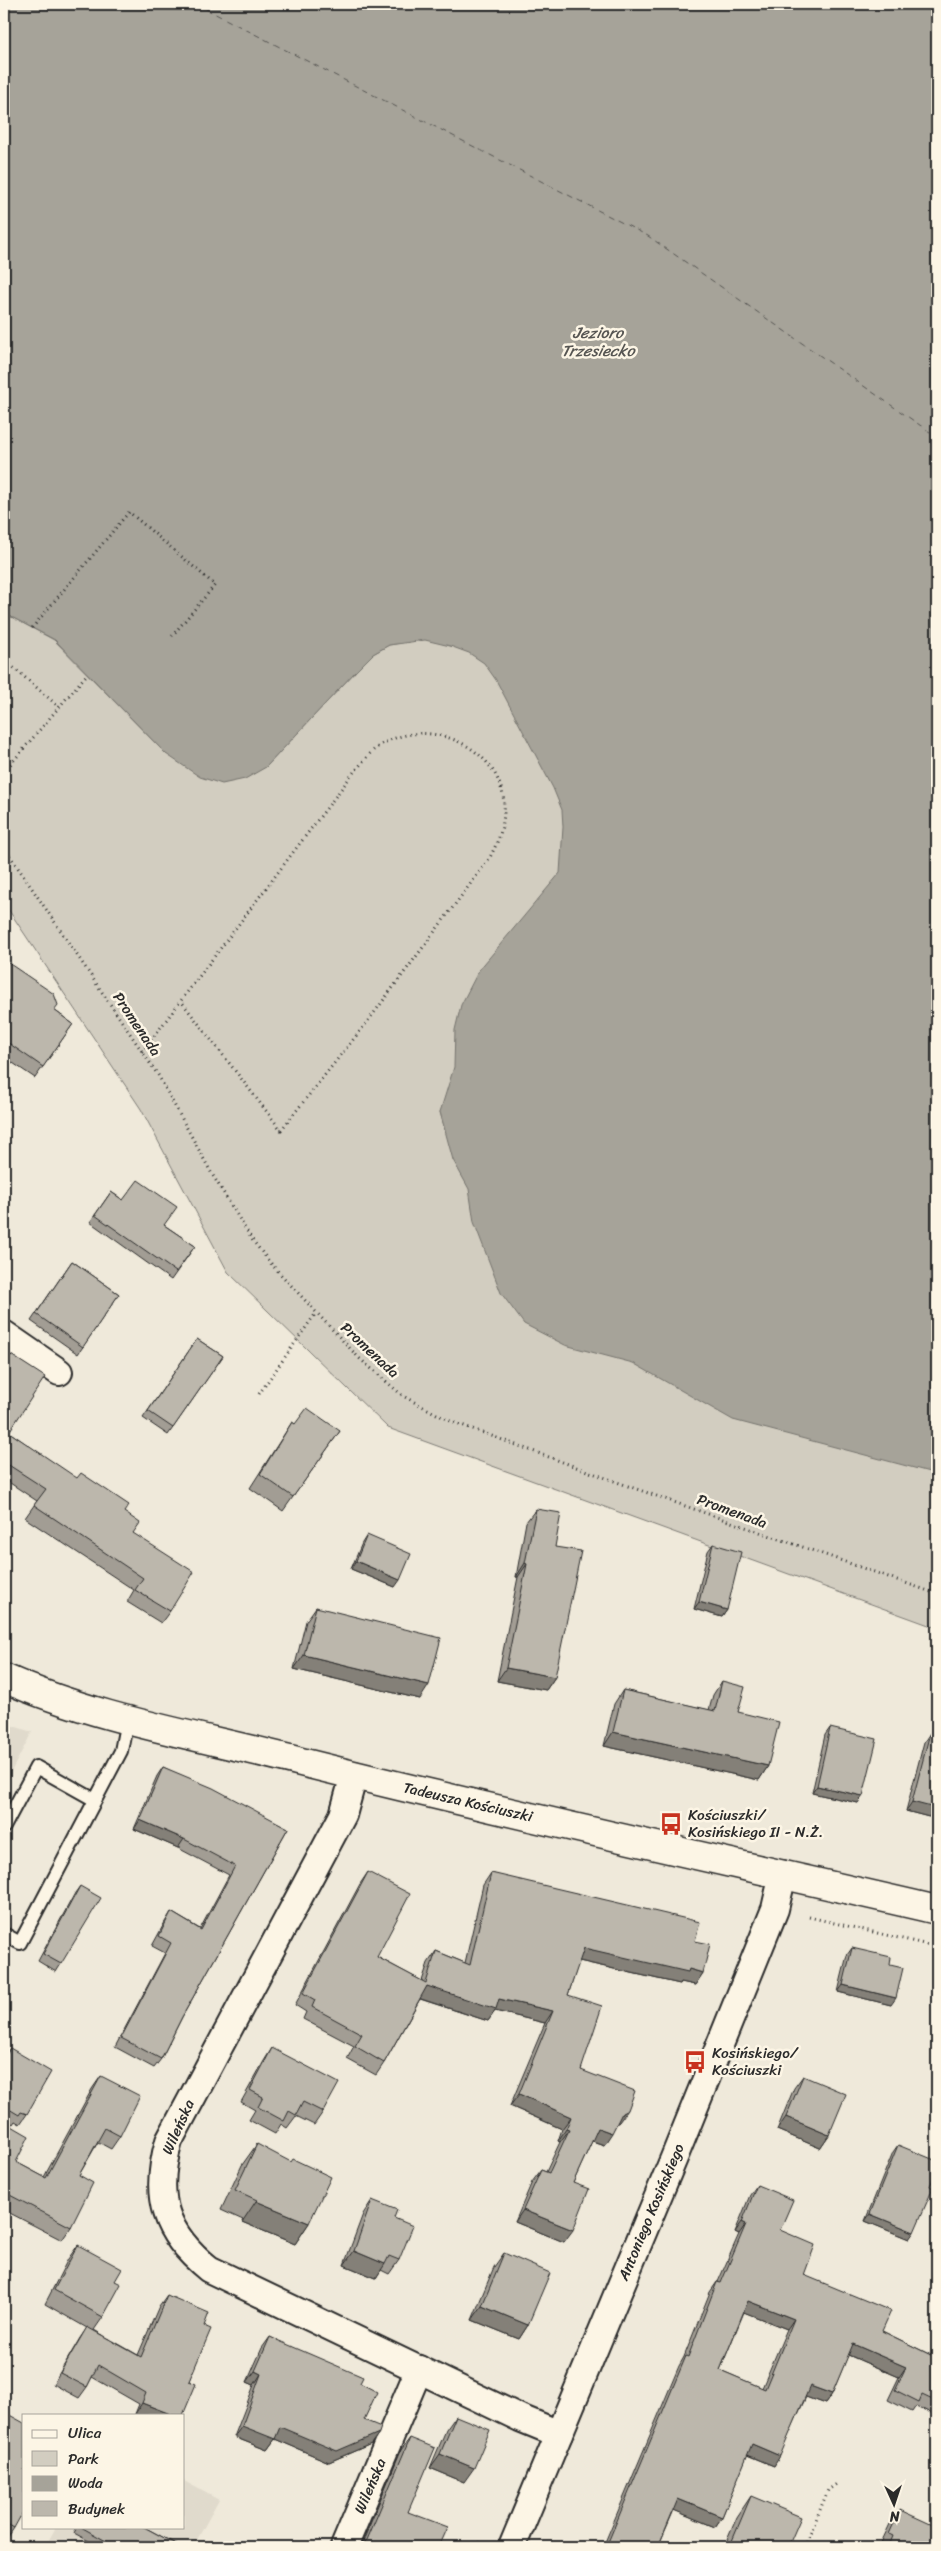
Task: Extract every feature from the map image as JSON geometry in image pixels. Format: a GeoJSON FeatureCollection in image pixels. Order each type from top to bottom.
{"type":"FeatureCollection","features":[{"type":"Feature","properties":{"kind":"street"},"geometry":{"type":"LineString","coordinates":[[4,1334],[59,1372]]}},
{"type":"Feature","properties":{"kind":"street","name":"Tadeusza Kościuszki"},"geometry":{"type":"LineString","coordinates":[[4,1678],[34,1692],[127,1720],[354,1776],[937,1910]]}},
{"type":"Feature","properties":{"kind":"street","name":"Wileńska"},"geometry":{"type":"LineString","coordinates":[[354,1776],[343,1815],[169,2141],[162,2164],[161,2190],[172,2230],[189,2253],[209,2269],[559,2434]]}},
{"type":"Feature","properties":{"kind":"street","name":"Antoniego Kosińskiego"},"geometry":{"type":"LineString","coordinates":[[512,2547],[772,1917],[783,1874]]}},
{"type":"Feature","properties":{"kind":"street","name":"Wileńska"},"geometry":{"type":"LineString","coordinates":[[344,2547],[419,2369]]}},
{"type":"Feature","properties":{"kind":"lane"},"geometry":{"type":"LineString","coordinates":[[4,1934],[20,1943],[121,1750],[127,1720]]}},
{"type":"Feature","properties":{"kind":"lane"},"geometry":{"type":"LineString","coordinates":[[4,1827],[36,1767],[95,1800]]}},
{"type":"Feature","properties":{"kind":"path"},"geometry":{"type":"LineString","coordinates":[[32,628],[129,512],[215,585],[172,636]]}},
{"type":"Feature","properties":{"kind":"path"},"geometry":{"type":"LineString","coordinates":[[6,661],[59,707]]}},
{"type":"Feature","properties":{"kind":"path"},"geometry":{"type":"LineString","coordinates":[[4,772],[88,673]]}},
{"type":"Feature","properties":{"kind":"path"},"geometry":{"type":"LineString","coordinates":[[142,1052],[354,772],[374,749],[398,736],[424,732],[449,736],[471,747],[488,763],[500,786],[504,811],[501,836],[489,859],[368,1020],[281,1130],[181,1001]]}},
{"type":"Feature","properties":{"kind":"path","name":"Promenada"},"geometry":{"type":"LineString","coordinates":[[4,847],[142,1052],[253,1241],[358,1358],[403,1396],[448,1420],[628,1486],[937,1594]]}},
{"type":"Feature","properties":{"kind":"path"},"geometry":{"type":"LineString","coordinates":[[259,1394],[316,1313]]}},
{"type":"Feature","properties":{"kind":"path"},"geometry":{"type":"LineString","coordinates":[[809,1917],[937,1947]]}},
{"type":"Feature","properties":{"kind":"path"},"geometry":{"type":"LineString","coordinates":[[805,2547],[828,2490],[838,2483]]}},
{"type":"Feature","properties":{"kind":"shaded area"},"geometry":{"type":"Polygon","coordinates":[[[4,1723],[32,1732],[4,1785],[4,1723]]]}},
{"type":"Feature","properties":{"kind":"shaded area"},"geometry":{"type":"Polygon","coordinates":[[[185,2482],[219,2500],[193,2547],[45,2547],[55,2528],[185,2528],[185,2482]]]}},
{"type":"Feature","properties":{"kind":"green space"},"geometry":{"type":"Polygon","coordinates":[[[736,586],[440,1112],[446,1132],[475,1148],[937,1356],[937,1628],[388,1428],[228,1272],[141,1109],[4,903],[4,613],[54,640],[166,754],[266,767],[373,654],[389,645],[736,586]]]}},
{"type":"Feature","properties":{"kind":"water","name":"Jezioro Trzesiecko"},"geometry":{"type":"Polygon","coordinates":[[[4,4],[937,4],[937,1474],[733,1420],[633,1363],[565,1345],[524,1324],[501,1293],[474,1222],[469,1189],[453,1160],[440,1112],[454,1067],[455,1030],[461,1005],[479,970],[560,873],[563,827],[562,810],[553,788],[496,680],[484,663],[469,653],[425,640],[389,645],[373,654],[266,767],[245,779],[222,784],[200,777],[166,754],[55,640],[4,613],[4,4]]]}},
{"type":"Feature","properties":{"kind":"building"},"geometry":{"type":"Polygon","coordinates":[[[4,960],[54,994],[58,1005],[54,1010],[73,1024],[43,1067],[4,1040],[4,960]]]}},
{"type":"Feature","properties":{"kind":"building"},"geometry":{"type":"Polygon","coordinates":[[[138,1180],[177,1207],[164,1225],[195,1246],[176,1272],[95,1215],[111,1192],[123,1200],[138,1180]]]}},
{"type":"Feature","properties":{"kind":"building"},"geometry":{"type":"Polygon","coordinates":[[[72,1261],[119,1294],[83,1347],[36,1314],[72,1261]]]}},
{"type":"Feature","properties":{"kind":"building"},"geometry":{"type":"Polygon","coordinates":[[[197,1339],[223,1356],[173,1428],[148,1411],[197,1339]]]}},
{"type":"Feature","properties":{"kind":"building"},"geometry":{"type":"Polygon","coordinates":[[[11,1355],[45,1377],[9,1432],[77,1478],[81,1473],[129,1505],[124,1512],[140,1523],[133,1533],[194,1572],[170,1611],[135,1590],[143,1578],[34,1505],[46,1489],[4,1462],[4,1365],[11,1355]]]}},
{"type":"Feature","properties":{"kind":"building"},"geometry":{"type":"Polygon","coordinates":[[[307,1408],[340,1431],[293,1497],[260,1474],[292,1422],[295,1424],[307,1408]]]}},
{"type":"Feature","properties":{"kind":"building"},"geometry":{"type":"Polygon","coordinates":[[[536,1509],[561,1513],[555,1547],[581,1551],[555,1677],[506,1668],[536,1509]]]}},
{"type":"Feature","properties":{"kind":"building"},"geometry":{"type":"Polygon","coordinates":[[[367,1535],[411,1554],[400,1580],[356,1561],[367,1535]]]}},
{"type":"Feature","properties":{"kind":"building"},"geometry":{"type":"Polygon","coordinates":[[[713,1544],[741,1552],[727,1610],[699,1602],[713,1544]]]}},
{"type":"Feature","properties":{"kind":"building"},"geometry":{"type":"Polygon","coordinates":[[[316,1607],[441,1638],[429,1685],[304,1655],[316,1607]]]}},
{"type":"Feature","properties":{"kind":"building"},"geometry":{"type":"Polygon","coordinates":[[[722,1681],[745,1687],[738,1712],[779,1722],[768,1766],[613,1732],[623,1690],[715,1711],[722,1681]]]}},
{"type":"Feature","properties":{"kind":"building"},"geometry":{"type":"Polygon","coordinates":[[[830,1728],[877,1739],[863,1796],[817,1786],[830,1728]]]}},
{"type":"Feature","properties":{"kind":"building"},"geometry":{"type":"Polygon","coordinates":[[[930,1733],[937,1735],[937,1804],[935,1808],[912,1802],[930,1733]]]}},
{"type":"Feature","properties":{"kind":"building"},"geometry":{"type":"Polygon","coordinates":[[[163,1767],[213,1788],[288,1828],[182,2017],[161,2059],[121,2038],[171,1943],[159,1936],[171,1912],[201,1930],[235,1866],[184,1839],[140,1820],[163,1767]]]}},
{"type":"Feature","properties":{"kind":"building"},"geometry":{"type":"Polygon","coordinates":[[[368,1872],[410,1894],[377,1957],[426,1983],[436,1951],[470,1965],[491,1873],[700,1922],[695,1941],[710,1944],[703,1973],[689,1969],[688,1972],[584,1948],[568,1995],[602,2006],[581,2070],[635,2091],[628,2110],[622,2113],[612,2133],[598,2128],[573,2183],[589,2189],[573,2230],[523,2210],[541,2170],[549,2173],[569,2130],[566,2129],[571,2117],[519,2094],[553,2011],[499,1999],[496,2009],[427,1986],[384,2063],[355,2046],[362,2034],[312,2007],[315,2000],[303,1993],[368,1872]]]}},
{"type":"Feature","properties":{"kind":"building"},"geometry":{"type":"Polygon","coordinates":[[[80,1886],[101,1898],[61,1964],[43,1954],[80,1886]]]}},
{"type":"Feature","properties":{"kind":"building"},"geometry":{"type":"Polygon","coordinates":[[[852,1948],[891,1957],[890,1965],[903,1968],[896,1998],[843,1985],[852,1948]]]}},
{"type":"Feature","properties":{"kind":"building"},"geometry":{"type":"Polygon","coordinates":[[[10,2048],[51,2072],[27,2114],[21,2112],[19,2115],[4,2106],[4,2059],[10,2048]]]}},
{"type":"Feature","properties":{"kind":"building"},"geometry":{"type":"Polygon","coordinates":[[[272,2048],[339,2083],[323,2112],[303,2102],[296,2115],[289,2111],[284,2121],[258,2107],[263,2097],[250,2090],[272,2048]]]}},
{"type":"Feature","properties":{"kind":"building"},"geometry":{"type":"Polygon","coordinates":[[[101,2076],[140,2096],[120,2136],[105,2128],[79,2175],[93,2183],[71,2227],[4,2192],[4,2138],[10,2125],[29,2136],[16,2162],[46,2178],[101,2076]]]}},
{"type":"Feature","properties":{"kind":"building"},"geometry":{"type":"Polygon","coordinates":[[[803,2076],[846,2094],[829,2135],[786,2117],[803,2076]]]}},
{"type":"Feature","properties":{"kind":"building"},"geometry":{"type":"Polygon","coordinates":[[[257,2144],[291,2162],[293,2159],[331,2177],[309,2223],[235,2190],[257,2144]]]}},
{"type":"Feature","properties":{"kind":"building"},"geometry":{"type":"Polygon","coordinates":[[[898,2145],[937,2161],[937,2169],[930,2186],[933,2188],[914,2232],[870,2214],[898,2145]]]}},
{"type":"Feature","properties":{"kind":"building"},"geometry":{"type":"Polygon","coordinates":[[[757,2185],[793,2200],[780,2230],[815,2245],[804,2275],[891,2311],[882,2331],[937,2358],[937,2402],[922,2395],[919,2402],[895,2390],[906,2367],[853,2344],[832,2394],[810,2386],[780,2456],[752,2444],[722,2517],[678,2499],[658,2547],[606,2547],[686,2356],[688,2357],[717,2282],[721,2283],[746,2224],[742,2222],[757,2185]],[[748,2301],[720,2370],[765,2389],[794,2319],[748,2301]]]}},
{"type":"Feature","properties":{"kind":"building"},"geometry":{"type":"Polygon","coordinates":[[[372,2200],[397,2210],[394,2218],[413,2226],[399,2260],[389,2256],[385,2264],[354,2251],[372,2200]]]}},
{"type":"Feature","properties":{"kind":"building"},"geometry":{"type":"Polygon","coordinates":[[[78,2245],[122,2269],[115,2281],[121,2284],[103,2317],[54,2290],[78,2245]]]}},
{"type":"Feature","properties":{"kind":"building"},"geometry":{"type":"Polygon","coordinates":[[[504,2253],[550,2273],[528,2325],[482,2306],[504,2253]]]}},
{"type":"Feature","properties":{"kind":"building"},"geometry":{"type":"Polygon","coordinates":[[[167,2295],[209,2313],[204,2326],[211,2329],[189,2381],[196,2384],[183,2414],[170,2414],[142,2403],[146,2393],[98,2365],[87,2387],[60,2373],[87,2327],[141,2357],[167,2295]]]}},
{"type":"Feature","properties":{"kind":"building"},"geometry":{"type":"Polygon","coordinates":[[[270,2337],[363,2377],[360,2383],[377,2392],[364,2420],[381,2427],[379,2433],[337,2451],[280,2427],[275,2439],[242,2426],[261,2374],[255,2371],[270,2337]]]}},
{"type":"Feature","properties":{"kind":"building"},"geometry":{"type":"Polygon","coordinates":[[[4,2412],[22,2422],[22,2514],[14,2528],[4,2522],[4,2412]]]}},
{"type":"Feature","properties":{"kind":"building"},"geometry":{"type":"Polygon","coordinates":[[[456,2416],[490,2430],[474,2468],[440,2454],[456,2416]]]}},
{"type":"Feature","properties":{"kind":"building"},"geometry":{"type":"Polygon","coordinates":[[[410,2438],[435,2448],[408,2512],[448,2527],[439,2547],[360,2547],[367,2540],[410,2438]]]}},
{"type":"Feature","properties":{"kind":"building"},"geometry":{"type":"Polygon","coordinates":[[[751,2496],[801,2517],[788,2547],[747,2547],[732,2541],[751,2496]]]}},
{"type":"Feature","properties":{"kind":"building"},"geometry":{"type":"Polygon","coordinates":[[[900,2510],[937,2527],[937,2547],[889,2546],[893,2536],[889,2534],[900,2510]]]}},
{"type":"Feature","properties":{"kind":"building"},"geometry":{"type":"Polygon","coordinates":[[[83,2528],[146,2528],[181,2547],[102,2547],[106,2541],[83,2528]]]}},
{"type":"Feature","properties":{"kind":"ferry route"},"geometry":{"type":"LineString","coordinates":[[196,4],[648,236],[937,437]]}},
{"type":"Feature","properties":{"kind":"place","name":"Kościuszki/ Kosińskiego II - N.Ż."},"geometry":{"type":"Point","coordinates":[671,1824]}},
{"type":"Feature","properties":{"kind":"place","name":"Kosińskiego/ Kościuszki"},"geometry":{"type":"Point","coordinates":[695,2062]}}]}
